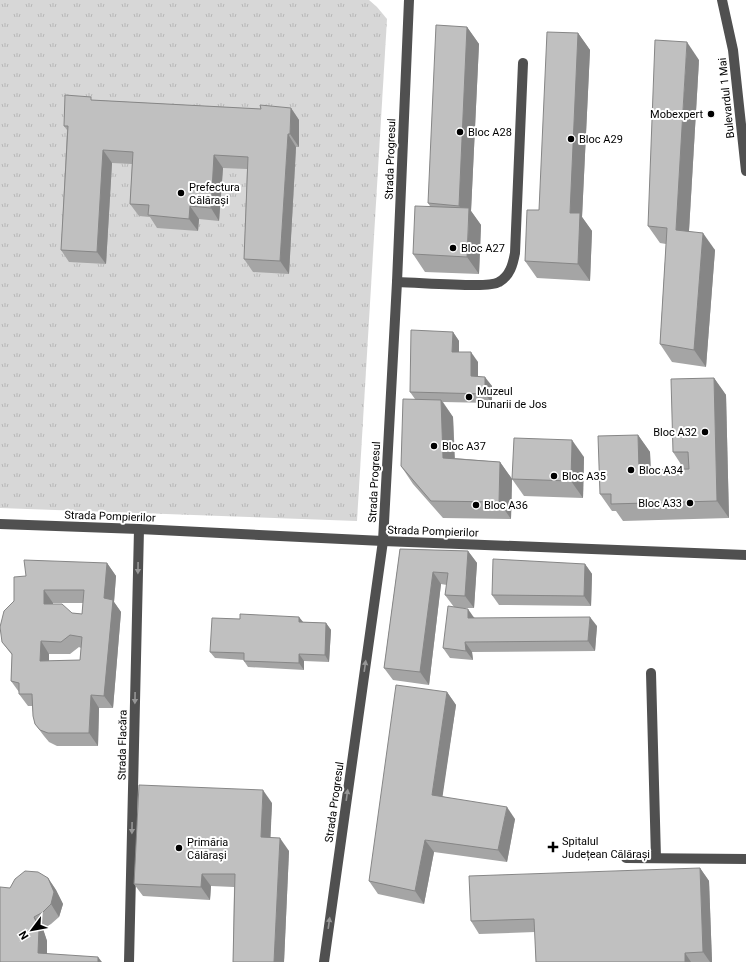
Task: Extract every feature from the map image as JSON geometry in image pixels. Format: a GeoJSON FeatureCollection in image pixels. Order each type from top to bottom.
{"type":"FeatureCollection","features":[{"type":"Feature","properties":{"kind":"street","name":"Strada Progresul"},"geometry":{"type":"LineString","coordinates":[[324,962],[383,541],[397,282],[409,0]]}},
{"type":"Feature","properties":{"kind":"street","name":"Bulevardul 1 Mai"},"geometry":{"type":"LineString","coordinates":[[722,0],[733,50],[746,171]]}},
{"type":"Feature","properties":{"kind":"street"},"geometry":{"type":"LineString","coordinates":[[397,282],[460,285],[499,283],[513,266],[515,253],[524,63]]}},
{"type":"Feature","properties":{"kind":"street","name":"Strada Pompierilor"},"geometry":{"type":"LineString","coordinates":[[0,524],[746,555]]}},
{"type":"Feature","properties":{"kind":"street","name":"Strada Flacăra"},"geometry":{"type":"LineString","coordinates":[[129,962],[139,529]]}},
{"type":"Feature","properties":{"kind":"street"},"geometry":{"type":"LineString","coordinates":[[651,673],[656,858]]}},
{"type":"Feature","properties":{"kind":"street"},"geometry":{"type":"LineString","coordinates":[[626,858],[746,859]]}},
{"type":"Feature","properties":{"kind":"green space"},"geometry":{"type":"Polygon","coordinates":[[[0,0],[369,0],[387,19],[357,521],[0,508],[0,0]]]}},
{"type":"Feature","properties":{"kind":"building"},"geometry":{"type":"Polygon","coordinates":[[[436,25],[467,27],[459,206],[428,203],[436,25]]]}},
{"type":"Feature","properties":{"kind":"building"},"geometry":{"type":"Polygon","coordinates":[[[547,32],[578,33],[570,213],[580,213],[578,264],[525,261],[527,210],[539,210],[547,32]]]}},
{"type":"Feature","properties":{"kind":"building"},"geometry":{"type":"Polygon","coordinates":[[[655,40],[687,42],[676,230],[703,233],[694,350],[660,344],[667,228],[648,226],[655,40]]]}},
{"type":"Feature","properties":{"kind":"building","name":"Prefectura Călărași"},"geometry":{"type":"Polygon","coordinates":[[[65,95],[91,97],[91,100],[261,109],[260,105],[291,108],[280,261],[244,259],[248,157],[214,155],[211,208],[190,206],[189,219],[148,215],[149,205],[130,204],[133,152],[103,150],[97,252],[61,250],[68,126],[64,126],[65,95]]]}},
{"type":"Feature","properties":{"kind":"building"},"geometry":{"type":"Polygon","coordinates":[[[415,206],[469,208],[467,257],[413,254],[415,206]]]}},
{"type":"Feature","properties":{"kind":"building"},"geometry":{"type":"Polygon","coordinates":[[[411,330],[453,332],[452,352],[471,352],[471,376],[485,377],[485,394],[410,392],[411,330]]]}},
{"type":"Feature","properties":{"kind":"building"},"geometry":{"type":"Polygon","coordinates":[[[714,378],[717,501],[611,504],[611,494],[600,494],[598,436],[638,435],[639,470],[689,469],[688,452],[673,452],[671,379],[714,378]]]}},
{"type":"Feature","properties":{"kind":"building"},"geometry":{"type":"Polygon","coordinates":[[[403,399],[441,400],[443,458],[500,462],[499,502],[431,501],[401,466],[403,399]]]}},
{"type":"Feature","properties":{"kind":"building"},"geometry":{"type":"Polygon","coordinates":[[[514,438],[572,440],[571,481],[512,479],[514,438]]]}},
{"type":"Feature","properties":{"kind":"building"},"geometry":{"type":"Polygon","coordinates":[[[400,549],[468,551],[465,596],[445,595],[448,573],[433,572],[420,672],[384,668],[400,549]]]}},
{"type":"Feature","properties":{"kind":"building"},"geometry":{"type":"Polygon","coordinates":[[[493,559],[585,564],[584,596],[492,595],[493,559]]]}},
{"type":"Feature","properties":{"kind":"building"},"geometry":{"type":"Polygon","coordinates":[[[24,560],[107,563],[104,598],[113,600],[104,696],[91,695],[89,733],[48,733],[40,730],[35,724],[33,716],[32,694],[19,694],[19,683],[11,681],[12,654],[2,642],[0,627],[4,611],[14,601],[14,577],[26,576],[24,560]],[[44,590],[44,604],[62,604],[72,613],[82,614],[84,590],[44,590]],[[70,635],[61,642],[41,641],[40,661],[80,660],[82,637],[70,635]]]}},
{"type":"Feature","properties":{"kind":"building"},"geometry":{"type":"Polygon","coordinates":[[[448,606],[468,609],[468,618],[590,617],[588,641],[465,642],[466,651],[443,648],[448,606]]]}},
{"type":"Feature","properties":{"kind":"building"},"geometry":{"type":"Polygon","coordinates":[[[240,614],[299,617],[299,622],[326,623],[325,655],[299,654],[299,663],[244,661],[244,653],[210,652],[212,618],[240,619],[240,614]]]}},
{"type":"Feature","properties":{"kind":"building"},"geometry":{"type":"Polygon","coordinates":[[[396,685],[447,692],[432,795],[507,807],[498,850],[425,840],[415,891],[369,881],[396,685]]]}},
{"type":"Feature","properties":{"kind":"building"},"geometry":{"type":"Polygon","coordinates":[[[139,785],[263,790],[261,837],[280,838],[274,962],[233,962],[235,874],[202,874],[201,887],[134,884],[139,785]]]}},
{"type":"Feature","properties":{"kind":"building"},"geometry":{"type":"Polygon","coordinates":[[[700,868],[703,952],[685,953],[685,962],[536,962],[534,919],[471,921],[469,876],[700,868]]]}},
{"type":"Feature","properties":{"kind":"building"},"geometry":{"type":"Polygon","coordinates":[[[25,871],[38,872],[48,878],[54,892],[51,904],[43,912],[34,917],[39,928],[38,953],[98,957],[98,962],[0,962],[0,887],[10,888],[15,879],[25,871]]]}},
{"type":"Feature","properties":{"kind":"place","name":"Mobexpert"},"geometry":{"type":"Point","coordinates":[711,114]}},
{"type":"Feature","properties":{"kind":"place","name":"Bloc A28"},"geometry":{"type":"Point","coordinates":[460,132]}},
{"type":"Feature","properties":{"kind":"place","name":"Bloc A29"},"geometry":{"type":"Point","coordinates":[571,139]}},
{"type":"Feature","properties":{"kind":"place","name":"Prefectura Călărași"},"geometry":{"type":"Point","coordinates":[181,193]}},
{"type":"Feature","properties":{"kind":"place","name":"Bloc A27"},"geometry":{"type":"Point","coordinates":[453,248]}},
{"type":"Feature","properties":{"kind":"place","name":"Muzeul Dunarii de Jos"},"geometry":{"type":"Point","coordinates":[469,397]}},
{"type":"Feature","properties":{"kind":"place","name":"Bloc A32"},"geometry":{"type":"Point","coordinates":[705,432]}},
{"type":"Feature","properties":{"kind":"place","name":"Bloc A37"},"geometry":{"type":"Point","coordinates":[434,446]}},
{"type":"Feature","properties":{"kind":"place","name":"Bloc A34"},"geometry":{"type":"Point","coordinates":[631,470]}},
{"type":"Feature","properties":{"kind":"place","name":"Bloc A35"},"geometry":{"type":"Point","coordinates":[554,476]}},
{"type":"Feature","properties":{"kind":"place","name":"Bloc A33"},"geometry":{"type":"Point","coordinates":[690,503]}},
{"type":"Feature","properties":{"kind":"place","name":"Bloc A36"},"geometry":{"type":"Point","coordinates":[476,505]}},
{"type":"Feature","properties":{"kind":"place","name":"Spitalul Județean Călărași"},"geometry":{"type":"Point","coordinates":[553,847]}},
{"type":"Feature","properties":{"kind":"place","name":"Primăria Călărași"},"geometry":{"type":"Point","coordinates":[179,848]}}]}
